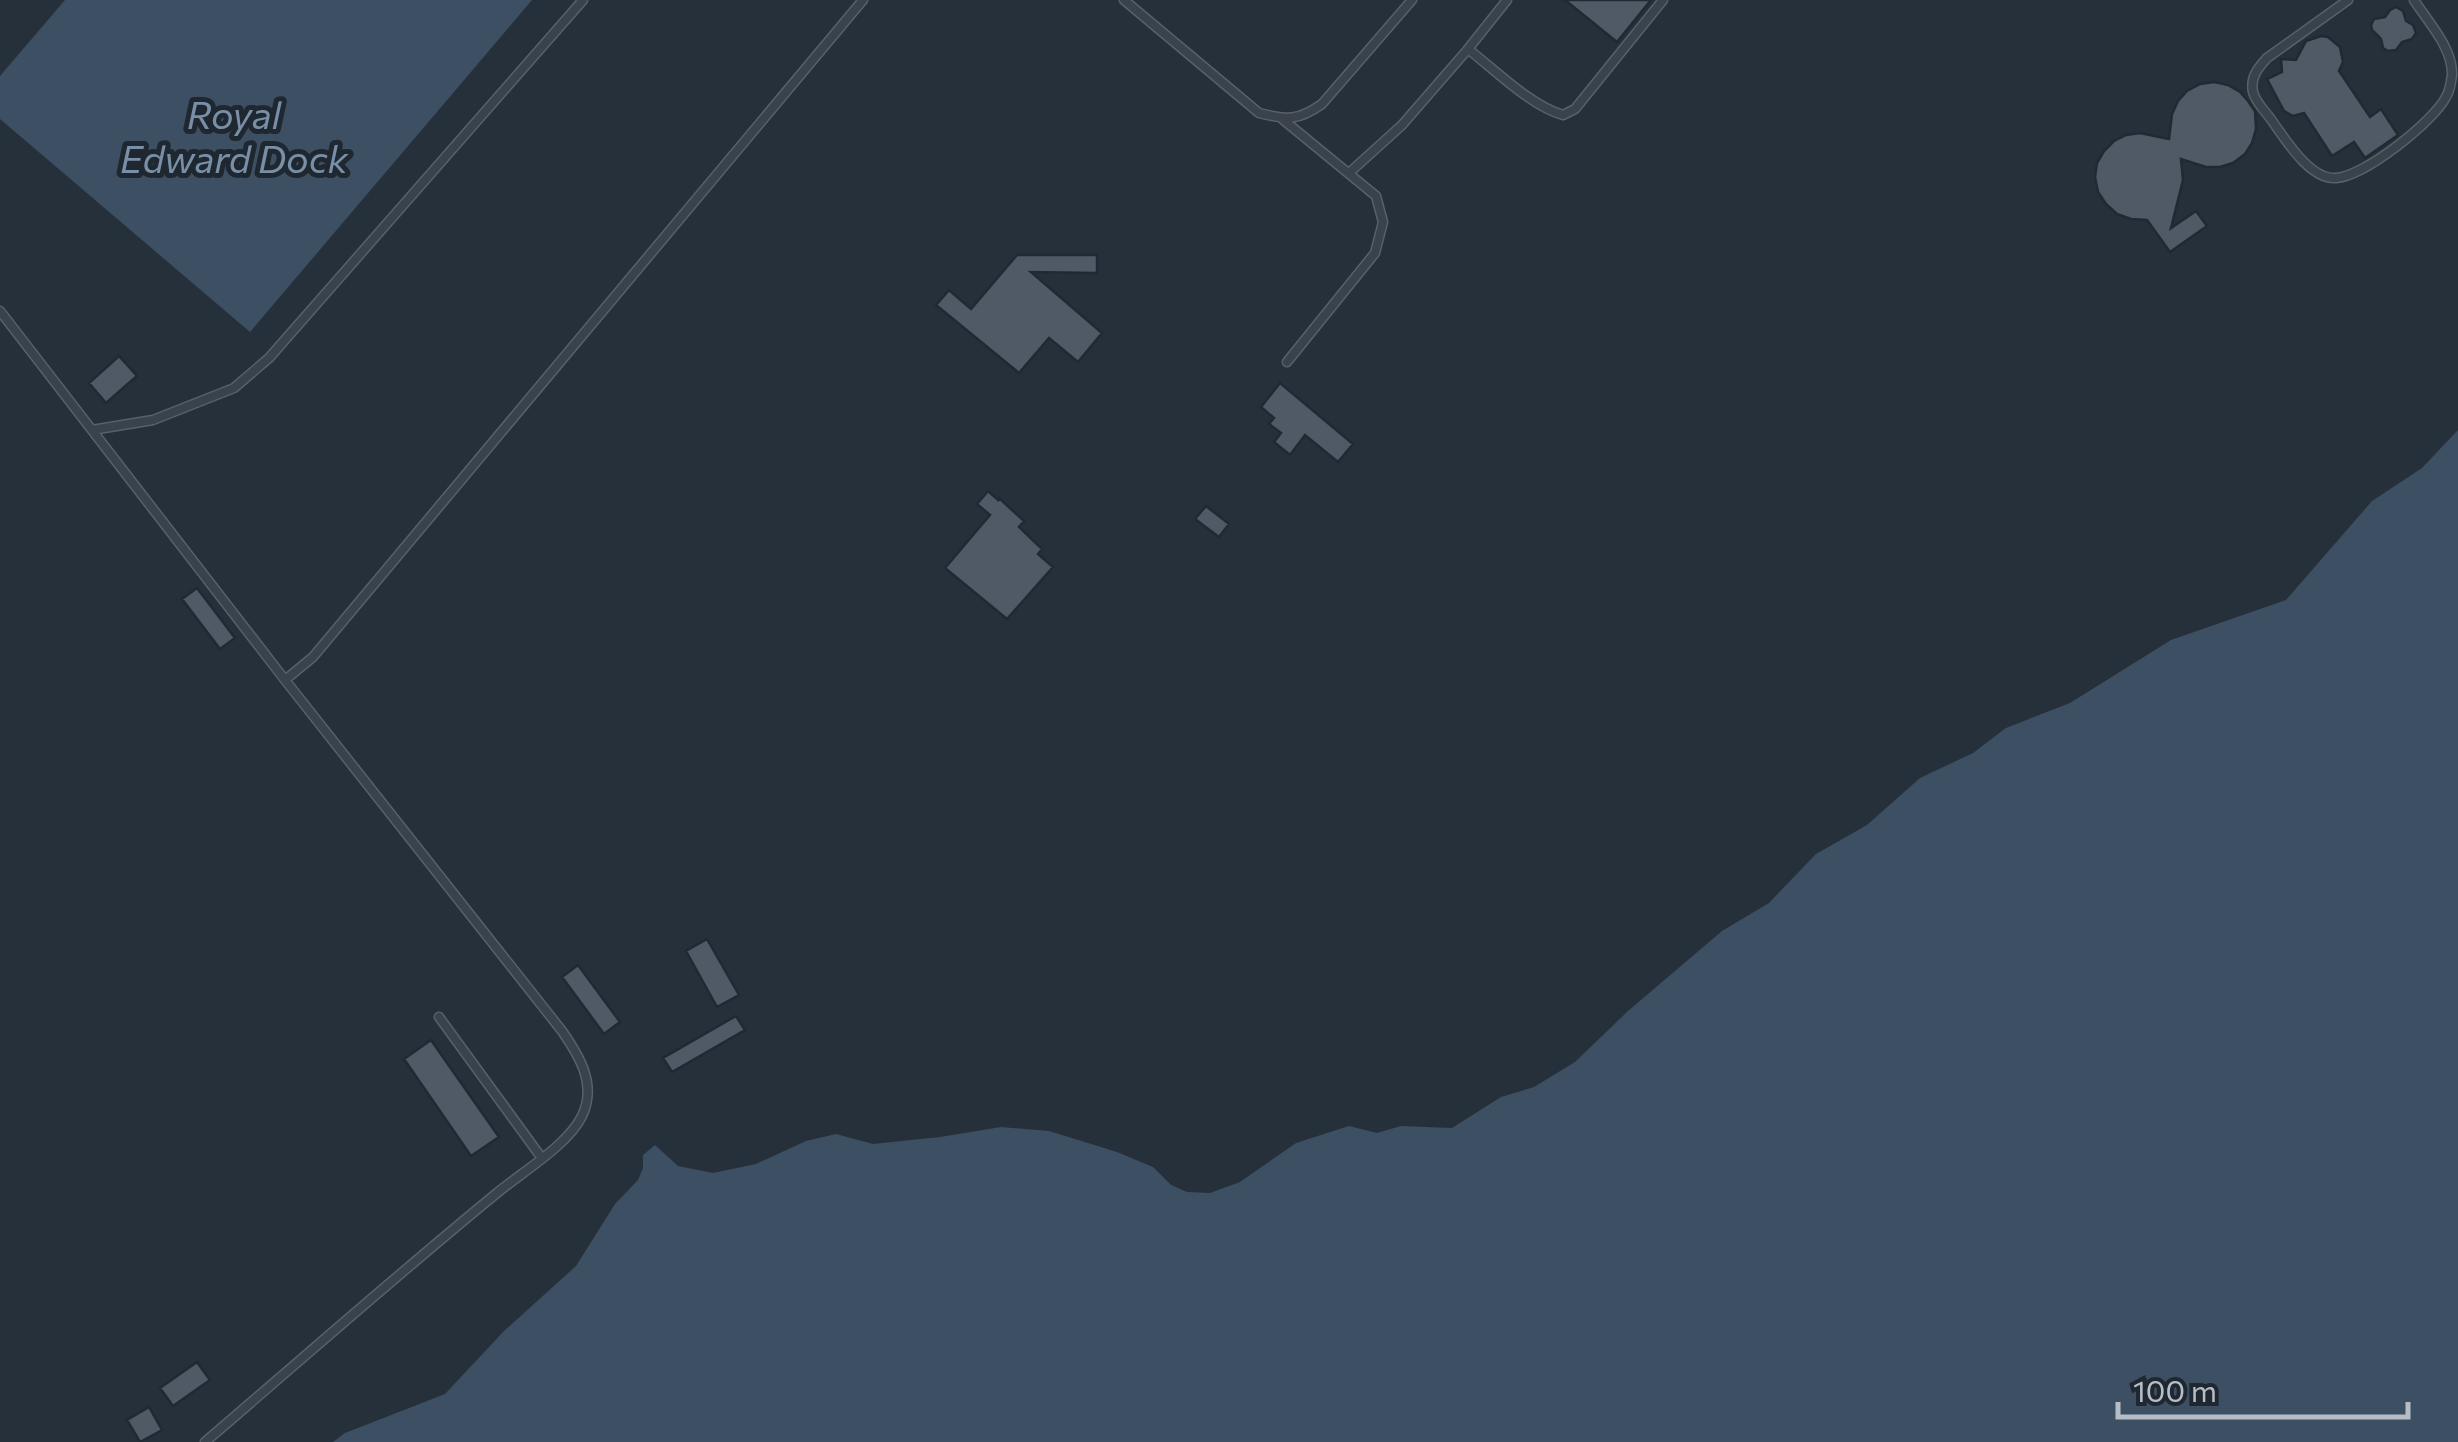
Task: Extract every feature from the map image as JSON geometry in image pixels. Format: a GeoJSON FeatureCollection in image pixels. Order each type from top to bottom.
{"type":"FeatureCollection","features":[{"type":"Feature","properties":{"kind":"lane"},"geometry":{"type":"LineString","coordinates":[[92,430],[153,420],[234,388],[258,368],[582,0]]}},
{"type":"Feature","properties":{"kind":"lane"},"geometry":{"type":"LineString","coordinates":[[285,680],[313,657],[863,0]]}},
{"type":"Feature","properties":{"kind":"lane"},"geometry":{"type":"LineString","coordinates":[[1124,0],[1259,113],[1282,118],[1306,116],[1322,104],[1412,0]]}},
{"type":"Feature","properties":{"kind":"lane"},"geometry":{"type":"LineString","coordinates":[[1349,174],[1402,124],[1507,0]]}},
{"type":"Feature","properties":{"kind":"lane"},"geometry":{"type":"LineString","coordinates":[[1468,49],[1536,102],[1564,115],[1575,109],[1664,0]]}},
{"type":"Feature","properties":{"kind":"lane"},"geometry":{"type":"LineString","coordinates":[[2348,0],[2267,58],[2252,81],[2254,95],[2296,154],[2319,174],[2334,178],[2355,172],[2388,152],[2419,128],[2449,94],[2452,71],[2447,50],[2414,0]]}},
{"type":"Feature","properties":{"kind":"lane"},"geometry":{"type":"LineString","coordinates":[[1282,118],[1376,196],[1383,222],[1376,253],[1287,362]]}},
{"type":"Feature","properties":{"kind":"lane"},"geometry":{"type":"LineString","coordinates":[[0,311],[562,1031],[582,1062],[587,1086],[584,1110],[573,1130],[206,1442]]}},
{"type":"Feature","properties":{"kind":"lane"},"geometry":{"type":"LineString","coordinates":[[439,1016],[541,1157]]}},
{"type":"Feature","properties":{"kind":"water","name":"Royal Edward Dock"},"geometry":{"type":"Polygon","coordinates":[[[65,0],[532,0],[250,332],[0,119],[0,76],[65,0]]]}},
{"type":"Feature","properties":{"kind":"water"},"geometry":{"type":"Polygon","coordinates":[[[2458,430],[2458,1442],[333,1442],[345,1433],[445,1394],[504,1331],[576,1266],[615,1204],[638,1180],[643,1155],[655,1145],[678,1166],[713,1173],[756,1164],[806,1141],[836,1134],[873,1144],[1001,1127],[1049,1131],[1153,1167],[1171,1185],[1187,1192],[1210,1193],[1240,1182],[1296,1143],[1349,1126],[1377,1133],[1401,1126],[1452,1128],[1501,1097],[1534,1087],[1575,1062],[1722,931],[1769,903],[1816,854],[1867,825],[1920,778],[1973,753],[2006,728],[2070,703],[2171,640],[2286,600],[2372,501],[2422,468],[2458,430]]]}},
{"type":"Feature","properties":{"kind":"building"},"geometry":{"type":"Polygon","coordinates":[[[1565,0],[1651,0],[1617,42],[1565,0]]]}},
{"type":"Feature","properties":{"kind":"building"},"geometry":{"type":"Polygon","coordinates":[[[2396,7],[2403,11],[2416,33],[2396,50],[2388,51],[2371,25],[2374,19],[2385,17],[2396,7]]]}},
{"type":"Feature","properties":{"kind":"building"},"geometry":{"type":"Polygon","coordinates":[[[2321,36],[2340,47],[2343,62],[2339,71],[2370,117],[2381,109],[2398,135],[2365,158],[2354,142],[2332,156],[2304,113],[2293,116],[2284,111],[2267,79],[2282,72],[2281,59],[2296,60],[2306,41],[2321,36]]]}},
{"type":"Feature","properties":{"kind":"building"},"geometry":{"type":"Polygon","coordinates":[[[2214,82],[2240,92],[2255,111],[2256,129],[2245,154],[2233,163],[2206,167],[2181,159],[2183,180],[2171,228],[2196,211],[2207,226],[2170,252],[2147,220],[2117,214],[2106,204],[2098,192],[2097,163],[2114,141],[2126,135],[2140,133],[2169,139],[2178,101],[2200,84],[2214,82]]]}},
{"type":"Feature","properties":{"kind":"building"},"geometry":{"type":"Polygon","coordinates":[[[1017,255],[1097,255],[1097,273],[1031,272],[1102,333],[1078,362],[1049,338],[1019,373],[936,305],[949,290],[971,309],[1017,255]]]}},
{"type":"Feature","properties":{"kind":"building"},"geometry":{"type":"Polygon","coordinates":[[[119,356],[137,376],[106,403],[89,383],[119,356]]]}},
{"type":"Feature","properties":{"kind":"building"},"geometry":{"type":"Polygon","coordinates":[[[1280,383],[1353,444],[1338,462],[1305,435],[1290,455],[1274,442],[1281,433],[1269,424],[1274,418],[1261,407],[1280,383]]]}},
{"type":"Feature","properties":{"kind":"building"},"geometry":{"type":"Polygon","coordinates":[[[988,491],[1024,521],[1019,527],[1042,549],[1038,554],[1053,567],[1007,619],[945,568],[990,515],[977,504],[988,491]]]}},
{"type":"Feature","properties":{"kind":"building"},"geometry":{"type":"Polygon","coordinates":[[[1206,506],[1229,524],[1219,537],[1195,519],[1206,506]]]}},
{"type":"Feature","properties":{"kind":"building"},"geometry":{"type":"Polygon","coordinates":[[[197,588],[235,638],[220,649],[182,599],[197,588]]]}},
{"type":"Feature","properties":{"kind":"building"},"geometry":{"type":"Polygon","coordinates":[[[707,939],[739,995],[717,1007],[686,951],[707,939]]]}},
{"type":"Feature","properties":{"kind":"building"},"geometry":{"type":"Polygon","coordinates":[[[578,965],[620,1022],[604,1034],[562,977],[578,965]]]}},
{"type":"Feature","properties":{"kind":"building"},"geometry":{"type":"Polygon","coordinates":[[[736,1016],[745,1030],[672,1072],[663,1058],[736,1016]]]}},
{"type":"Feature","properties":{"kind":"building"},"geometry":{"type":"Polygon","coordinates":[[[431,1040],[499,1137],[471,1156],[404,1059],[431,1040]]]}},
{"type":"Feature","properties":{"kind":"building"},"geometry":{"type":"Polygon","coordinates":[[[197,1362],[210,1380],[173,1406],[160,1388],[197,1362]]]}},
{"type":"Feature","properties":{"kind":"building"},"geometry":{"type":"Polygon","coordinates":[[[149,1407],[162,1430],[140,1442],[127,1420],[149,1407]]]}}]}
